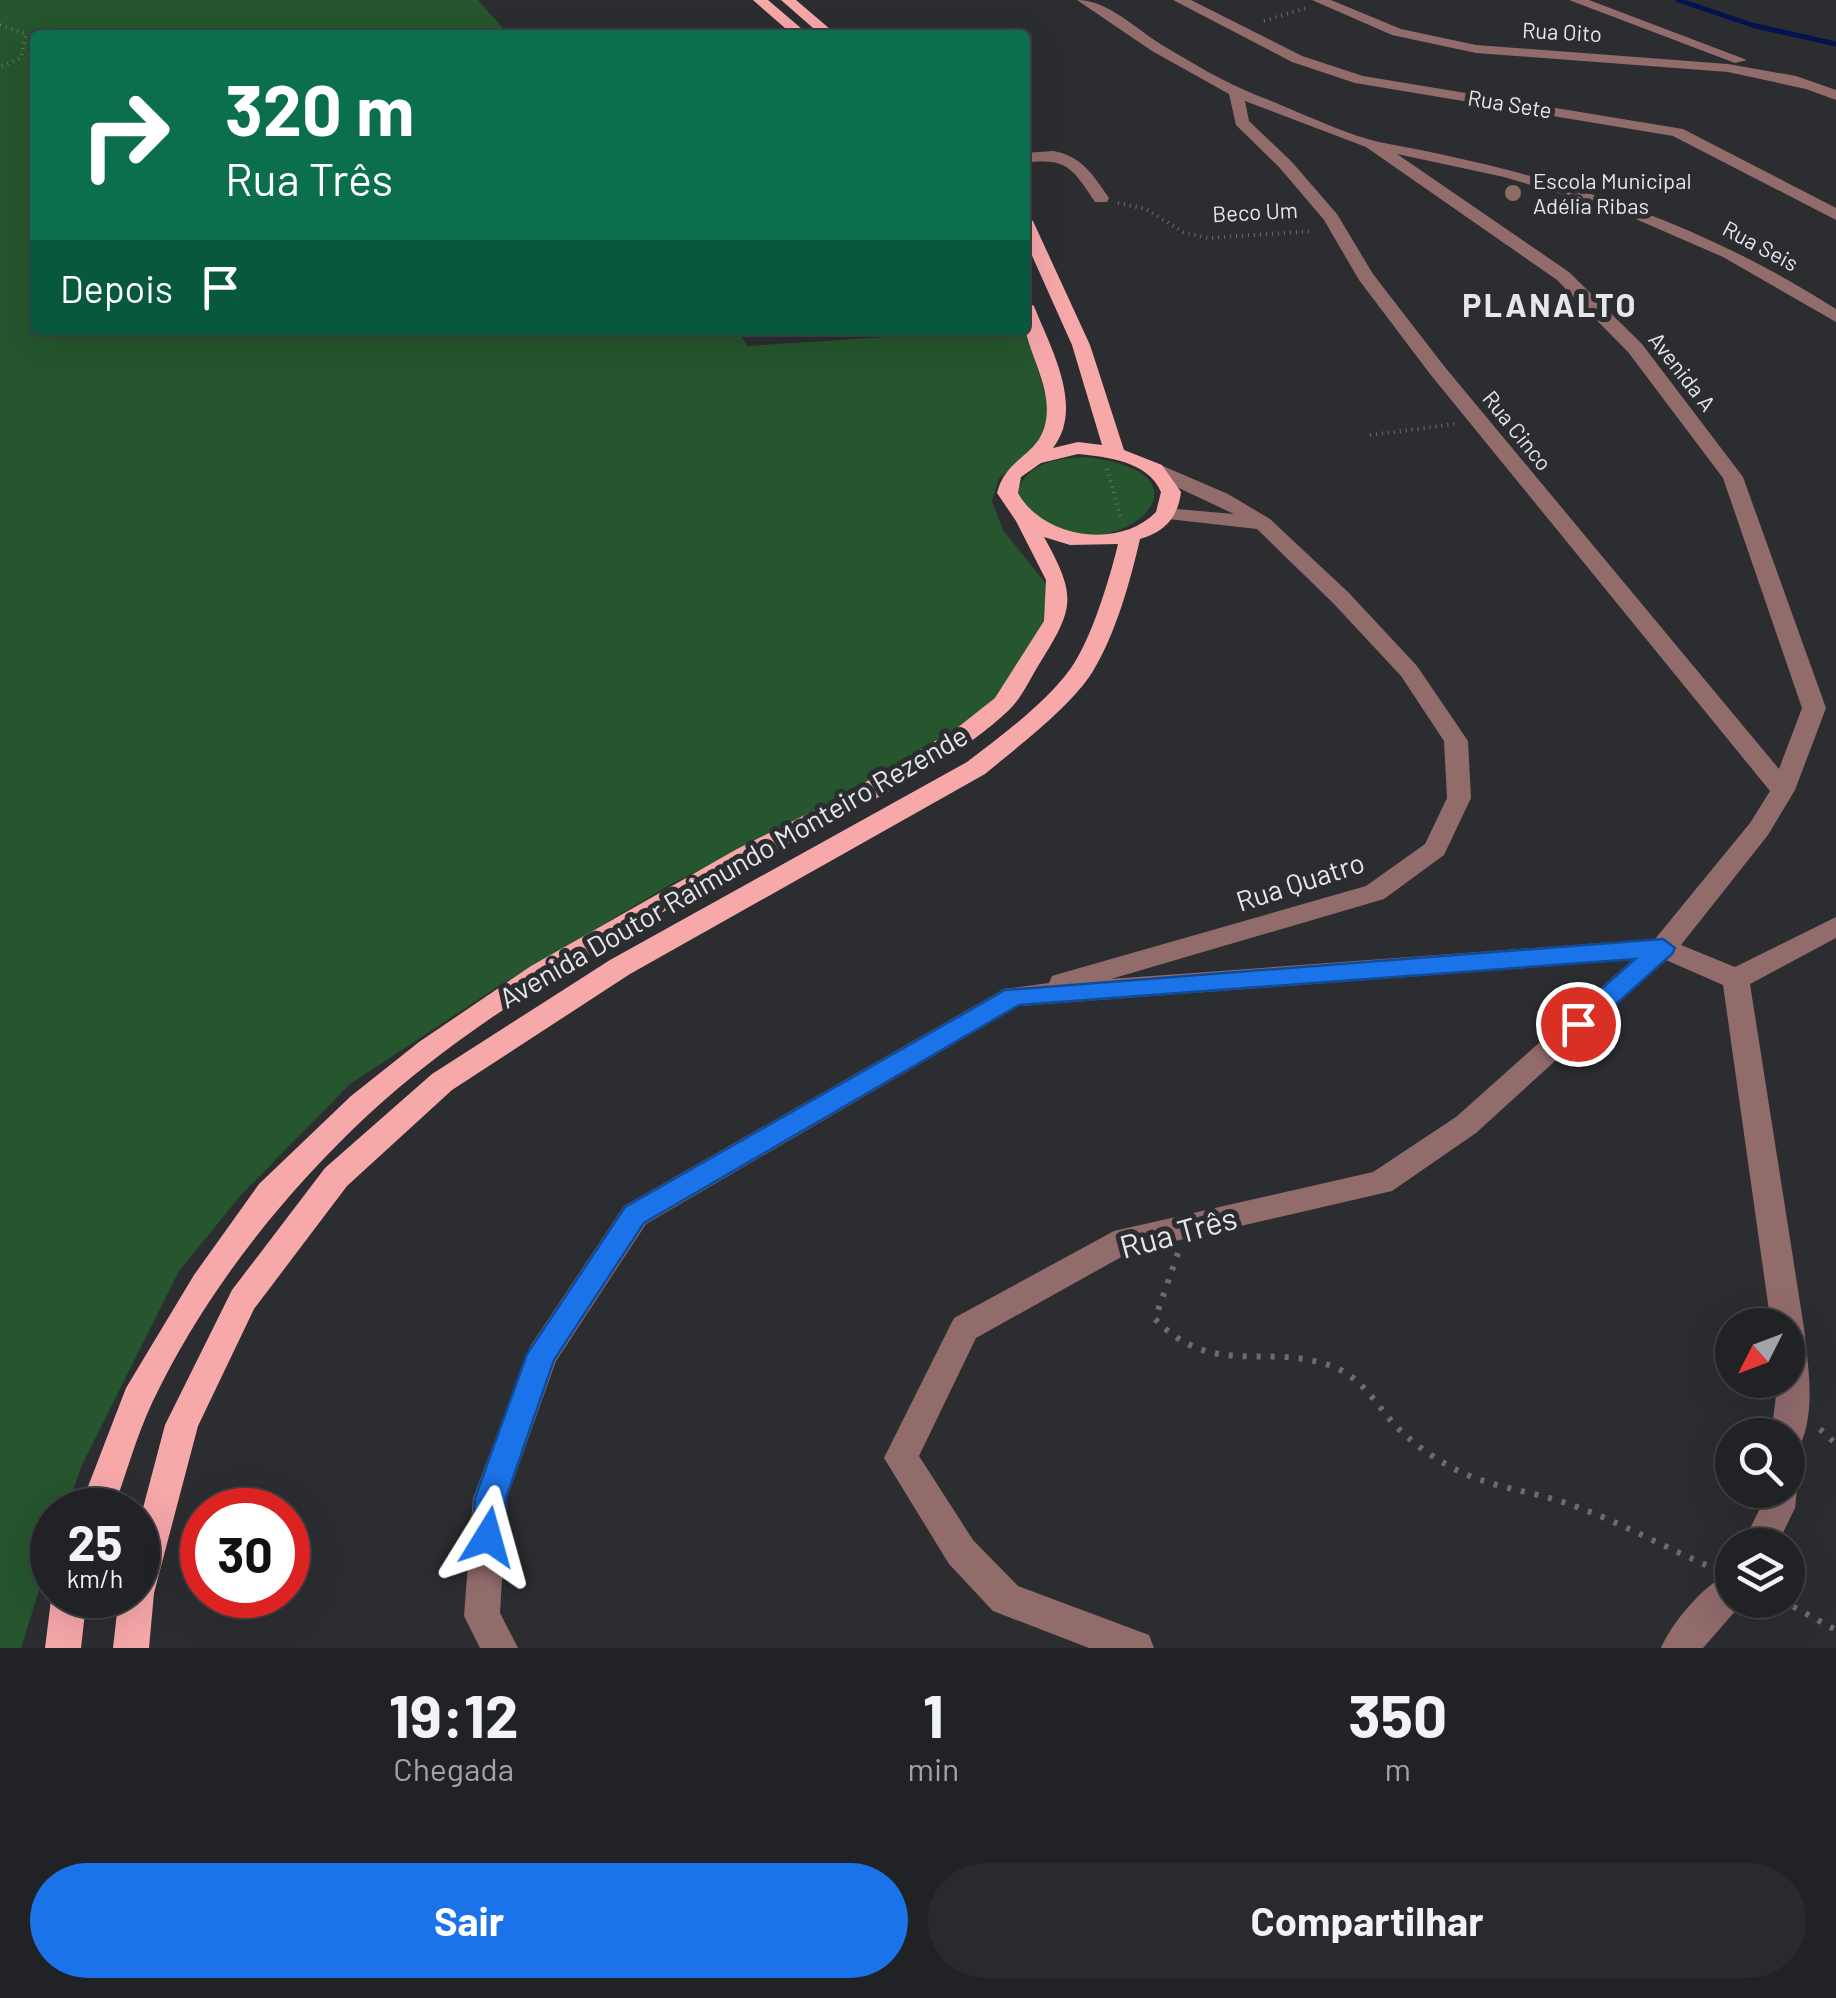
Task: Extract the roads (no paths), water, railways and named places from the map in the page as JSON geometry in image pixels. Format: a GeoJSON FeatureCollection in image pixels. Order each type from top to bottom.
{"type":"FeatureCollection","features":[{"type":"Feature","properties":{"kind":"main road"},"geometry":{"type":"LineString","coordinates":[[760,0],[796,30]]}},
{"type":"Feature","properties":{"kind":"main road"},"geometry":{"type":"LineString","coordinates":[[788,0],[824,30]]}},
{"type":"Feature","properties":{"kind":"main road"},"geometry":{"type":"LineString","coordinates":[[1030,233],[1082,345],[1114,452]]}},
{"type":"Feature","properties":{"kind":"main road"},"geometry":{"type":"LineString","coordinates":[[1020,466],[1048,446],[1059,409],[1030,321]]}},
{"type":"Feature","properties":{"kind":"main road"},"geometry":{"type":"LineString","coordinates":[[1020,466],[1056,451],[1114,452],[1156,470],[1168,484],[1172,500],[1166,514],[1152,527],[1130,536],[1075,539],[1048,533],[1026,522]]}},
{"type":"Feature","properties":{"kind":"main road","name":"Avenida Doutor Raimundo Monteiro Rezende"},"geometry":{"type":"LineString","coordinates":[[104,1488],[138,1398],[205,1284],[270,1193],[362,1104],[429,1050],[541,973],[746,855],[846,805],[965,733],[1003,703],[1055,620],[1056,580],[1026,522],[1012,509],[1006,494],[1009,479],[1020,466]]}},
{"type":"Feature","properties":{"kind":"main road","name":"Avenida Doutor Raimundo Monteiro Rezende"},"geometry":{"type":"LineString","coordinates":[[160,1507],[182,1425],[242,1300],[336,1177],[442,1082],[620,966],[918,804],[991,756],[1082,670],[1120,580],[1130,536]]}},
{"type":"Feature","properties":{"kind":"main road"},"geometry":{"type":"LineString","coordinates":[[63,1648],[66,1618]]}},
{"type":"Feature","properties":{"kind":"main road","name":"Avenida Doutor Raimundo Monteiro Rezende"},"geometry":{"type":"LineString","coordinates":[[131,1648],[134,1618]]}},
{"type":"Feature","properties":{"kind":"street","name":"Avenida A"},"geometry":{"type":"LineString","coordinates":[[1084,0],[1156,48],[1236,92],[1372,144],[1564,276],[1635,348],[1732,477],[1814,708],[1783,790],[1759,829],[1663,948]]}},
{"type":"Feature","properties":{"kind":"street","name":"Rua Sete"},"geometry":{"type":"LineString","coordinates":[[1180,0],[1297,59],[1360,80],[1676,132],[1836,215]]}},
{"type":"Feature","properties":{"kind":"street"},"geometry":{"type":"LineString","coordinates":[[1576,0],[1836,95]]}},
{"type":"Feature","properties":{"kind":"street","name":"Rua Oito"},"geometry":{"type":"LineString","coordinates":[[1321,2],[1397,32],[1476,49],[1640,58],[1728,68],[1809,85]]}},
{"type":"Feature","properties":{"kind":"street","name":"Rua Cinco"},"geometry":{"type":"LineString","coordinates":[[1236,92],[1240,122],[1285,164],[1337,228],[1365,276],[1479,421],[1783,790]]}},
{"type":"Feature","properties":{"kind":"street","name":"Rua Seis"},"geometry":{"type":"LineString","coordinates":[[1372,144],[1492,167],[1608,200],[1688,232],[1779,278],[1836,317]]}},
{"type":"Feature","properties":{"kind":"street"},"geometry":{"type":"LineString","coordinates":[[1030,157],[1059,154],[1073,159],[1101,198]]}},
{"type":"Feature","properties":{"kind":"street","name":"Rua Quatro"},"geometry":{"type":"LineString","coordinates":[[1014,996],[1375,892],[1435,849],[1459,798],[1456,741],[1408,671],[1341,598],[1263,523],[1222,498],[1156,470]]}},
{"type":"Feature","properties":{"kind":"street"},"geometry":{"type":"LineString","coordinates":[[1166,514],[1263,523]]}},
{"type":"Feature","properties":{"kind":"street"},"geometry":{"type":"LineString","coordinates":[[1736,979],[1836,926]]}},
{"type":"Feature","properties":{"kind":"street"},"geometry":{"type":"LineString","coordinates":[[500,1648],[482,1616],[490,1498],[542,1354],[634,1215],[1014,996],[1663,948],[1736,979]]}},
{"type":"Feature","properties":{"kind":"street","name":"Rua Três"},"geometry":{"type":"LineString","coordinates":[[1136,1648],[1006,1599],[961,1552],[901,1458],[965,1328],[1125,1240],[1381,1182],[1466,1125],[1663,948]]}},
{"type":"Feature","properties":{"kind":"street"},"geometry":{"type":"LineString","coordinates":[[1736,979],[1784,1308]]}},
{"type":"Feature","properties":{"kind":"street"},"geometry":{"type":"LineString","coordinates":[[1678,1648],[1715,1594]]}},
{"type":"Feature","properties":{"kind":"waterway"},"geometry":{"type":"LineString","coordinates":[[1678,0],[1752,25],[1836,44]]}},
{"type":"Feature","properties":{"kind":"place","name":"Escola Municipal Adélia Ribas"},"geometry":{"type":"Point","coordinates":[1513,193]}},
{"type":"Feature","properties":{"kind":"district","name":"PLANALTO"},"geometry":{"type":"Point","coordinates":[1550,304]}}]}
